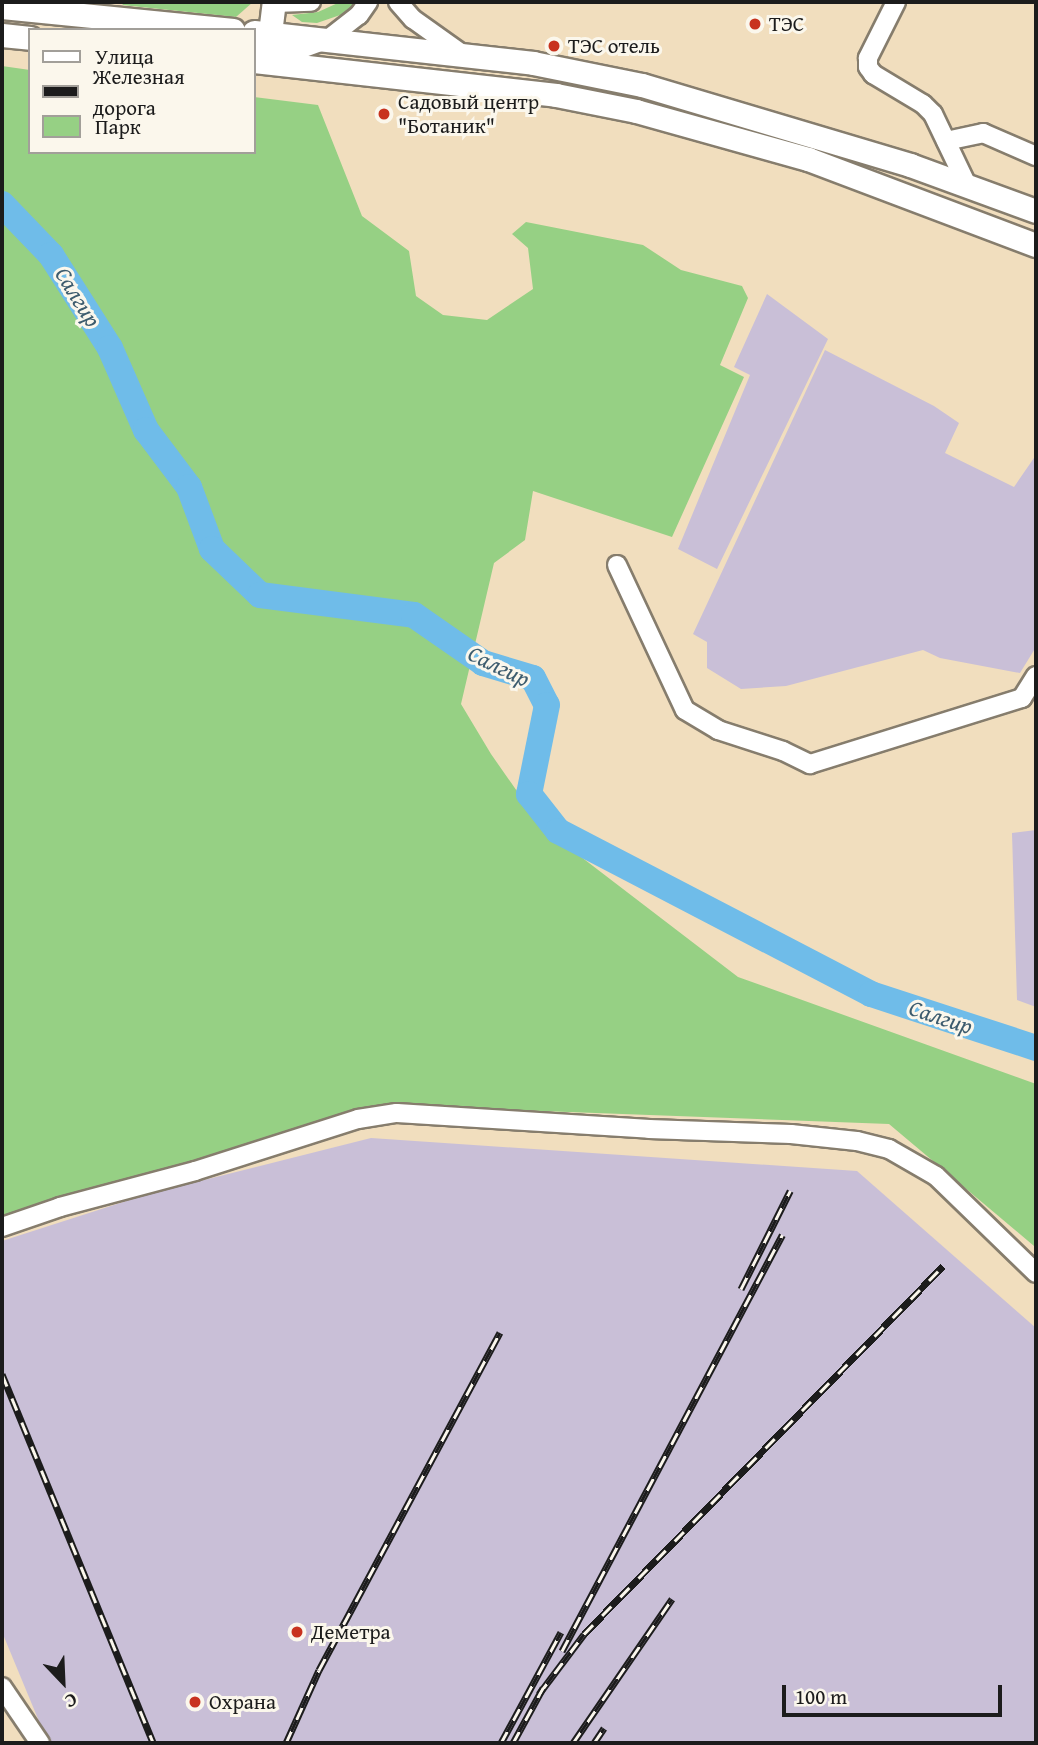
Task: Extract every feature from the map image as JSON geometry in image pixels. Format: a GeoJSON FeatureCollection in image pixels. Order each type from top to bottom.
{"type":"FeatureCollection","features":[{"type":"Feature","properties":{"kind":"main road"},"geometry":{"type":"LineString","coordinates":[[6,7],[53,2]]}},
{"type":"Feature","properties":{"kind":"main road"},"geometry":{"type":"LineString","coordinates":[[274,2],[259,37],[328,39],[468,58],[533,63],[642,85],[966,183],[1036,211]]}},
{"type":"Feature","properties":{"kind":"main road"},"geometry":{"type":"LineString","coordinates":[[6,7],[213,28]]}},
{"type":"Feature","properties":{"kind":"main road"},"geometry":{"type":"LineString","coordinates":[[2,35],[28,38]]}},
{"type":"Feature","properties":{"kind":"main road"},"geometry":{"type":"LineString","coordinates":[[256,61],[556,95],[636,111],[808,159],[960,214],[1036,245]]}},
{"type":"Feature","properties":{"kind":"street"},"geometry":{"type":"LineString","coordinates":[[274,2],[311,2]]}},
{"type":"Feature","properties":{"kind":"street"},"geometry":{"type":"LineString","coordinates":[[256,52],[293,52],[328,39],[359,15],[368,2]]}},
{"type":"Feature","properties":{"kind":"street"},"geometry":{"type":"LineString","coordinates":[[398,2],[413,19],[468,58]]}},
{"type":"Feature","properties":{"kind":"street"},"geometry":{"type":"LineString","coordinates":[[896,2],[868,58],[868,67],[873,74],[923,104],[933,114],[966,183]]}},
{"type":"Feature","properties":{"kind":"street"},"geometry":{"type":"LineString","coordinates":[[946,141],[983,133],[1036,156]]}},
{"type":"Feature","properties":{"kind":"street"},"geometry":{"type":"LineString","coordinates":[[960,214],[1036,254]]}},
{"type":"Feature","properties":{"kind":"street"},"geometry":{"type":"LineString","coordinates":[[617,565],[685,710],[718,730],[810,764],[1022,698],[1036,676]]}},
{"type":"Feature","properties":{"kind":"street"},"geometry":{"type":"LineString","coordinates":[[2,1227],[60,1207],[195,1171],[358,1119],[397,1113],[791,1134],[857,1141],[889,1149],[936,1176],[1036,1273]]}},
{"type":"Feature","properties":{"kind":"street"},"geometry":{"type":"LineString","coordinates":[[2,1687],[40,1743]]}},
{"type":"Feature","properties":{"kind":"shaded area"},"geometry":{"type":"Polygon","coordinates":[[[767,294],[828,339],[717,569],[678,549],[750,375],[734,367],[767,294]]]}},
{"type":"Feature","properties":{"kind":"shaded area"},"geometry":{"type":"Polygon","coordinates":[[[825,350],[934,406],[959,423],[945,453],[1014,487],[1036,455],[1036,647],[1020,673],[940,658],[923,650],[786,686],[741,689],[707,668],[707,642],[693,634],[825,350]]]}},
{"type":"Feature","properties":{"kind":"shaded area"},"geometry":{"type":"Polygon","coordinates":[[[1036,830],[1036,1007],[1017,1000],[1012,833],[1036,830]]]}},
{"type":"Feature","properties":{"kind":"shaded area"},"geometry":{"type":"Polygon","coordinates":[[[371,1138],[857,1171],[1036,1328],[1036,1743],[48,1743],[2,1632],[2,1241],[148,1194],[371,1138]]]}},
{"type":"Feature","properties":{"kind":"green space"},"geometry":{"type":"Polygon","coordinates":[[[126,2],[253,2],[236,17],[122,5],[126,2]]]}},
{"type":"Feature","properties":{"kind":"green space"},"geometry":{"type":"Polygon","coordinates":[[[340,2],[359,2],[346,13],[317,23],[302,22],[292,15],[318,12],[340,2]]]}},
{"type":"Feature","properties":{"kind":"green space"},"geometry":{"type":"Polygon","coordinates":[[[2,66],[28,70],[28,154],[256,154],[256,97],[318,105],[362,216],[409,251],[416,296],[443,315],[487,320],[533,289],[528,248],[512,234],[526,222],[643,245],[681,270],[742,286],[748,298],[720,365],[744,377],[672,537],[533,491],[525,540],[494,563],[461,704],[491,754],[542,827],[738,977],[1036,1084],[1034,1246],[889,1124],[381,1105],[2,1231],[2,66]]]}},
{"type":"Feature","properties":{"kind":"waterway","name":"Салгир"},"geometry":{"type":"LineString","coordinates":[[2,204],[51,255],[110,348],[146,430],[189,487],[212,549],[260,595],[414,615],[483,663],[533,678],[547,705],[529,794],[558,831],[871,994],[1036,1048]]}},
{"type":"Feature","properties":{"kind":"railway"},"geometry":{"type":"LineString","coordinates":[[741,1289],[790,1191]]}},
{"type":"Feature","properties":{"kind":"railway"},"geometry":{"type":"LineString","coordinates":[[562,1651],[782,1235]]}},
{"type":"Feature","properties":{"kind":"railway"},"geometry":{"type":"LineString","coordinates":[[539,1694],[584,1634],[943,1266]]}},
{"type":"Feature","properties":{"kind":"railway"},"geometry":{"type":"LineString","coordinates":[[286,1743],[319,1670],[500,1332]]}},
{"type":"Feature","properties":{"kind":"railway"},"geometry":{"type":"LineString","coordinates":[[2,1374],[153,1743]]}},
{"type":"Feature","properties":{"kind":"railway"},"geometry":{"type":"LineString","coordinates":[[573,1743],[672,1599]]}},
{"type":"Feature","properties":{"kind":"railway"},"geometry":{"type":"LineString","coordinates":[[501,1743],[561,1632]]}},
{"type":"Feature","properties":{"kind":"railway"},"geometry":{"type":"LineString","coordinates":[[513,1743],[543,1688]]}},
{"type":"Feature","properties":{"kind":"railway"},"geometry":{"type":"LineString","coordinates":[[594,1743],[604,1728]]}},
{"type":"Feature","properties":{"kind":"place","name":"ТЭС"},"geometry":{"type":"Point","coordinates":[755,24]}},
{"type":"Feature","properties":{"kind":"place","name":"ТЭС отель"},"geometry":{"type":"Point","coordinates":[554,46]}},
{"type":"Feature","properties":{"kind":"place","name":"Садовый центр \"Ботаник\""},"geometry":{"type":"Point","coordinates":[384,114]}},
{"type":"Feature","properties":{"kind":"place","name":"Деметра"},"geometry":{"type":"Point","coordinates":[297,1632]}},
{"type":"Feature","properties":{"kind":"place","name":"Охрана"},"geometry":{"type":"Point","coordinates":[195,1702]}}]}
